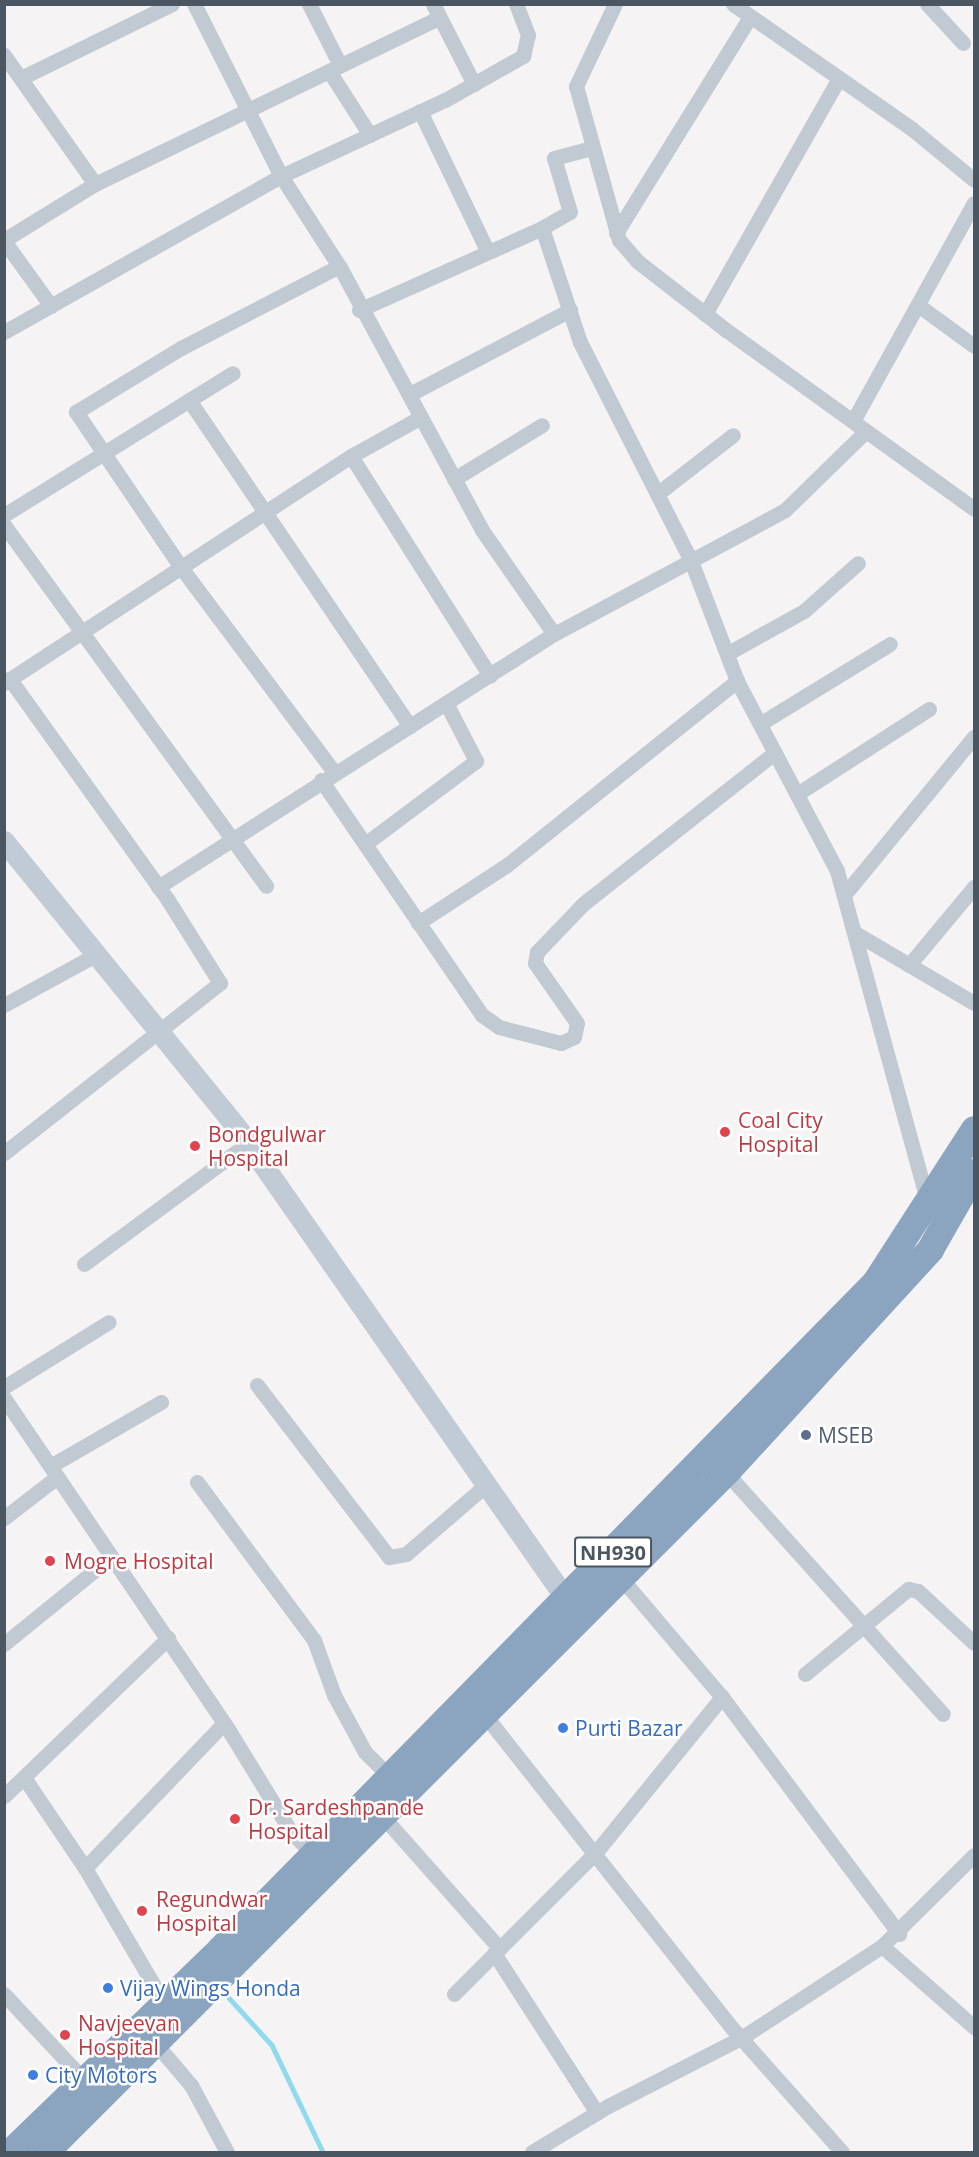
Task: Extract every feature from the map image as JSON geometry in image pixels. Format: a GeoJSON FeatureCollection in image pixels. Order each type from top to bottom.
{"type":"FeatureCollection","features":[{"type":"Feature","properties":{"kind":"highway","name":"NH930"},"geometry":{"type":"LineString","coordinates":[[718,1464],[875,1282],[929,1206],[975,1129]]}},
{"type":"Feature","properties":{"kind":"highway","name":"NH930"},"geometry":{"type":"LineString","coordinates":[[45,2152],[155,2043],[192,1989],[376,1808],[930,1249],[975,1172]]}},
{"type":"Feature","properties":{"kind":"highway","name":"NH930"},"geometry":{"type":"LineString","coordinates":[[572,1608],[621,1578],[666,1516]]}},
{"type":"Feature","properties":{"kind":"highway","name":"NH930"},"geometry":{"type":"LineString","coordinates":[[236,1947],[311,1852],[376,1808],[383,1771],[477,1705]]}},
{"type":"Feature","properties":{"kind":"highway","name":"NH930"},"geometry":{"type":"LineString","coordinates":[[10,2152],[163,2001],[192,1989]]}},
{"type":"Feature","properties":{"kind":"street"},"geometry":{"type":"LineString","coordinates":[[21,78],[172,4]]}},
{"type":"Feature","properties":{"kind":"street"},"geometry":{"type":"LineString","coordinates":[[194,4],[281,176],[339,266],[359,310],[410,394],[454,479],[554,634]]}},
{"type":"Feature","properties":{"kind":"street"},"geometry":{"type":"LineString","coordinates":[[309,4],[334,68],[370,135]]}},
{"type":"Feature","properties":{"kind":"street"},"geometry":{"type":"LineString","coordinates":[[4,332],[281,176],[420,111],[523,56],[528,35],[516,4]]}},
{"type":"Feature","properties":{"kind":"street"},"geometry":{"type":"LineString","coordinates":[[615,4],[576,86],[586,149],[616,234],[637,261],[705,314],[975,509]]}},
{"type":"Feature","properties":{"kind":"street"},"geometry":{"type":"LineString","coordinates":[[734,4],[839,78],[975,180]]}},
{"type":"Feature","properties":{"kind":"street"},"geometry":{"type":"LineString","coordinates":[[927,4],[963,43]]}},
{"type":"Feature","properties":{"kind":"street"},"geometry":{"type":"LineString","coordinates":[[51,306],[9,259],[4,240],[95,184],[334,68],[436,11],[474,84]]}},
{"type":"Feature","properties":{"kind":"street"},"geometry":{"type":"LineString","coordinates":[[616,234],[750,17]]}},
{"type":"Feature","properties":{"kind":"street"},"geometry":{"type":"LineString","coordinates":[[4,55],[95,184]]}},
{"type":"Feature","properties":{"kind":"street"},"geometry":{"type":"LineString","coordinates":[[705,314],[839,78]]}},
{"type":"Feature","properties":{"kind":"street"},"geometry":{"type":"LineString","coordinates":[[420,111],[487,250]]}},
{"type":"Feature","properties":{"kind":"street"},"geometry":{"type":"LineString","coordinates":[[359,310],[487,250],[542,228],[570,212],[554,158],[564,153],[586,149]]}},
{"type":"Feature","properties":{"kind":"street"},"geometry":{"type":"LineString","coordinates":[[853,421],[975,203]]}},
{"type":"Feature","properties":{"kind":"street"},"geometry":{"type":"LineString","coordinates":[[542,228],[580,342],[691,561],[730,652],[737,681],[761,723],[773,754],[797,795],[844,895],[929,1206]]}},
{"type":"Feature","properties":{"kind":"street"},"geometry":{"type":"LineString","coordinates":[[339,266],[181,348],[76,412],[180,566],[328,776],[364,844],[490,1022],[568,1041],[577,1023],[536,963],[537,952],[583,904],[773,754]]}},
{"type":"Feature","properties":{"kind":"street"},"geometry":{"type":"LineString","coordinates":[[918,305],[975,346]]}},
{"type":"Feature","properties":{"kind":"street"},"geometry":{"type":"LineString","coordinates":[[410,394],[570,310]]}},
{"type":"Feature","properties":{"kind":"street"},"geometry":{"type":"LineString","coordinates":[[4,514],[233,373]]}},
{"type":"Feature","properties":{"kind":"street"},"geometry":{"type":"LineString","coordinates":[[189,400],[410,726]]}},
{"type":"Feature","properties":{"kind":"street"},"geometry":{"type":"LineString","coordinates":[[4,1153],[220,983],[158,887],[7,681],[351,456],[421,417]]}},
{"type":"Feature","properties":{"kind":"street"},"geometry":{"type":"LineString","coordinates":[[454,479],[542,425]]}},
{"type":"Feature","properties":{"kind":"street"},"geometry":{"type":"LineString","coordinates":[[158,887],[328,776],[554,634],[785,510],[866,430]]}},
{"type":"Feature","properties":{"kind":"street"},"geometry":{"type":"LineString","coordinates":[[657,494],[733,435]]}},
{"type":"Feature","properties":{"kind":"street"},"geometry":{"type":"LineString","coordinates":[[351,456],[490,676]]}},
{"type":"Feature","properties":{"kind":"street"},"geometry":{"type":"LineString","coordinates":[[4,525],[234,837],[266,886]]}},
{"type":"Feature","properties":{"kind":"street"},"geometry":{"type":"LineString","coordinates":[[730,652],[804,611],[858,563]]}},
{"type":"Feature","properties":{"kind":"street"},"geometry":{"type":"LineString","coordinates":[[761,723],[890,644]]}},
{"type":"Feature","properties":{"kind":"street"},"geometry":{"type":"LineString","coordinates":[[418,923],[507,865],[737,681]]}},
{"type":"Feature","properties":{"kind":"street"},"geometry":{"type":"LineString","coordinates":[[364,844],[476,762],[446,703]]}},
{"type":"Feature","properties":{"kind":"street"},"geometry":{"type":"LineString","coordinates":[[797,795],[929,709]]}},
{"type":"Feature","properties":{"kind":"street"},"geometry":{"type":"LineString","coordinates":[[844,895],[975,737]]}},
{"type":"Feature","properties":{"kind":"street"},"geometry":{"type":"LineString","coordinates":[[4,841],[248,1143],[572,1608]]}},
{"type":"Feature","properties":{"kind":"street"},"geometry":{"type":"LineString","coordinates":[[909,965],[975,887]]}},
{"type":"Feature","properties":{"kind":"street"},"geometry":{"type":"LineString","coordinates":[[855,933],[975,1003]]}},
{"type":"Feature","properties":{"kind":"street"},"geometry":{"type":"LineString","coordinates":[[4,1005],[97,954]]}},
{"type":"Feature","properties":{"kind":"street"},"geometry":{"type":"LineString","coordinates":[[84,1264],[248,1143]]}},
{"type":"Feature","properties":{"kind":"street"},"geometry":{"type":"LineString","coordinates":[[4,1387],[109,1322]]}},
{"type":"Feature","properties":{"kind":"street"},"geometry":{"type":"LineString","coordinates":[[257,1385],[389,1557],[406,1554],[486,1485]]}},
{"type":"Feature","properties":{"kind":"street"},"geometry":{"type":"LineString","coordinates":[[4,1398],[106,1544],[110,1558],[168,1638],[291,1832],[311,1852]]}},
{"type":"Feature","properties":{"kind":"street"},"geometry":{"type":"LineString","coordinates":[[4,1518],[54,1471],[161,1402]]}},
{"type":"Feature","properties":{"kind":"street"},"geometry":{"type":"LineString","coordinates":[[718,1464],[943,1714]]}},
{"type":"Feature","properties":{"kind":"street"},"geometry":{"type":"LineString","coordinates":[[197,1482],[314,1640],[334,1695],[365,1752],[383,1771]]}},
{"type":"Feature","properties":{"kind":"street"},"geometry":{"type":"LineString","coordinates":[[4,1644],[110,1558]]}},
{"type":"Feature","properties":{"kind":"street"},"geometry":{"type":"LineString","coordinates":[[621,1578],[722,1697],[899,1934]]}},
{"type":"Feature","properties":{"kind":"street"},"geometry":{"type":"LineString","coordinates":[[805,1674],[861,1624],[913,1589],[975,1643]]}},
{"type":"Feature","properties":{"kind":"street"},"geometry":{"type":"LineString","coordinates":[[7,1790],[24,1779],[168,1638]]}},
{"type":"Feature","properties":{"kind":"street"},"geometry":{"type":"LineString","coordinates":[[454,1994],[596,1852],[722,1697]]}},
{"type":"Feature","properties":{"kind":"street"},"geometry":{"type":"LineString","coordinates":[[477,1705],[596,1852],[741,2038],[842,2152]]}},
{"type":"Feature","properties":{"kind":"street"},"geometry":{"type":"LineString","coordinates":[[86,1868],[224,1723]]}},
{"type":"Feature","properties":{"kind":"street"},"geometry":{"type":"LineString","coordinates":[[24,1779],[86,1868],[163,2001]]}},
{"type":"Feature","properties":{"kind":"street"},"geometry":{"type":"LineString","coordinates":[[376,1808],[497,1951],[597,2113]]}},
{"type":"Feature","properties":{"kind":"street"},"geometry":{"type":"LineString","coordinates":[[532,2152],[597,2113],[741,2038],[882,1946],[899,1934],[975,1855]]}},
{"type":"Feature","properties":{"kind":"street"},"geometry":{"type":"LineString","coordinates":[[882,1946],[975,2027]]}},
{"type":"Feature","properties":{"kind":"street"},"geometry":{"type":"LineString","coordinates":[[4,1994],[84,2080]]}},
{"type":"Feature","properties":{"kind":"street"},"geometry":{"type":"LineString","coordinates":[[155,2043],[191,2085],[227,2152]]}},
{"type":"Feature","properties":{"kind":"waterway"},"geometry":{"type":"LineString","coordinates":[[221,1989],[272,2045],[323,2152]]}},
{"type":"Feature","properties":{"kind":"place","name":"Coal City Hospital"},"geometry":{"type":"Point","coordinates":[725,1132]}},
{"type":"Feature","properties":{"kind":"place","name":"Bondgulwar Hospital"},"geometry":{"type":"Point","coordinates":[195,1146]}},
{"type":"Feature","properties":{"kind":"place","name":"MSEB"},"geometry":{"type":"Point","coordinates":[806,1435]}},
{"type":"Feature","properties":{"kind":"place","name":"Mogre Hospital"},"geometry":{"type":"Point","coordinates":[50,1561]}},
{"type":"Feature","properties":{"kind":"place","name":"Purti Bazar"},"geometry":{"type":"Point","coordinates":[563,1728]}},
{"type":"Feature","properties":{"kind":"place","name":"Dr. Sardeshpande Hospital"},"geometry":{"type":"Point","coordinates":[235,1819]}},
{"type":"Feature","properties":{"kind":"place","name":"Regundwar Hospital"},"geometry":{"type":"Point","coordinates":[142,1911]}},
{"type":"Feature","properties":{"kind":"place","name":"Vijay Wings Honda"},"geometry":{"type":"Point","coordinates":[108,1988]}},
{"type":"Feature","properties":{"kind":"place","name":"Navjeevan Hospital"},"geometry":{"type":"Point","coordinates":[65,2035]}},
{"type":"Feature","properties":{"kind":"place","name":"City Motors"},"geometry":{"type":"Point","coordinates":[33,2075]}}]}
